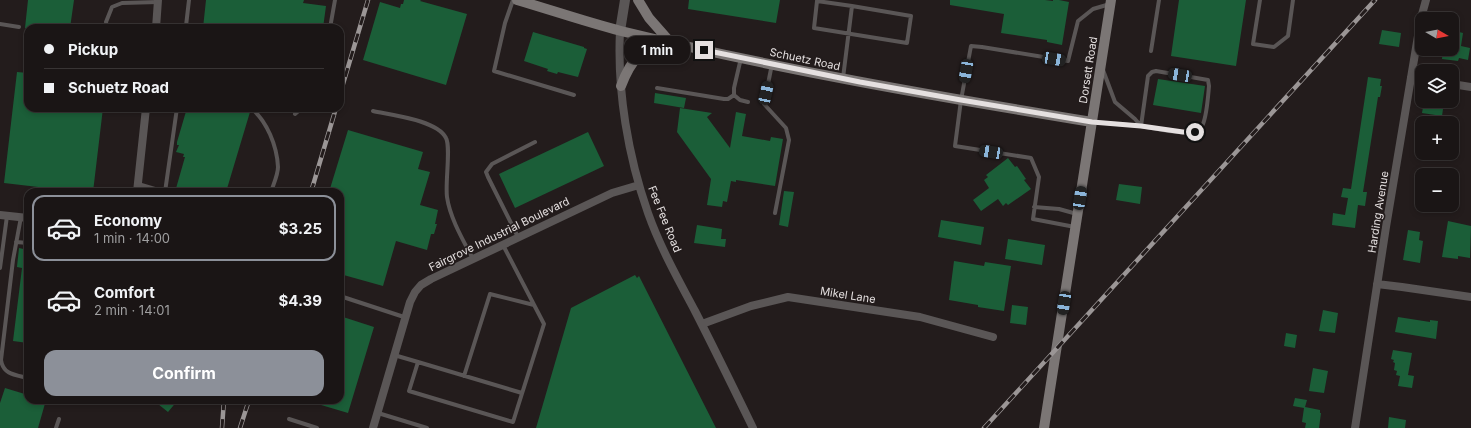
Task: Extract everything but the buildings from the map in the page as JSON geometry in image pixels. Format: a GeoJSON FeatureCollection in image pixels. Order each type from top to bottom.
{"type":"FeatureCollection","features":[{"type":"Feature","properties":{"kind":"main road","name":"Schuetz Road"},"geometry":{"type":"LineString","coordinates":[[517,0],[620,31],[741,58],[842,79],[1092,122]]}},
{"type":"Feature","properties":{"kind":"main road"},"geometry":{"type":"LineString","coordinates":[[621,86],[628,69],[637,56],[658,46],[671,43],[649,18],[638,0]]}},
{"type":"Feature","properties":{"kind":"main road","name":"Dorsett Road"},"geometry":{"type":"LineString","coordinates":[[1044,428],[1111,2]]}},
{"type":"Feature","properties":{"kind":"street","name":"Fee Fee Road"},"geometry":{"type":"LineString","coordinates":[[625,0],[620,31],[621,86],[624,112],[639,185],[648,214],[664,251],[753,428]]}},
{"type":"Feature","properties":{"kind":"street","name":"Harding Avenue"},"geometry":{"type":"LineString","coordinates":[[1355,428],[1411,77],[1426,0]]}},
{"type":"Feature","properties":{"kind":"street"},"geometry":{"type":"LineString","coordinates":[[156,24],[158,1]]}},
{"type":"Feature","properties":{"kind":"street"},"geometry":{"type":"LineString","coordinates":[[1411,77],[1415,78]]}},
{"type":"Feature","properties":{"kind":"street"},"geometry":{"type":"LineString","coordinates":[[1459,85],[1471,87]]}},
{"type":"Feature","properties":{"kind":"street"},"geometry":{"type":"LineString","coordinates":[[137,188],[146,112]]}},
{"type":"Feature","properties":{"kind":"street","name":"Fairgrove Industrial Boulevard"},"geometry":{"type":"LineString","coordinates":[[373,428],[404,317],[412,297],[422,285],[431,279],[612,193],[639,185]]}},
{"type":"Feature","properties":{"kind":"street"},"geometry":{"type":"LineString","coordinates":[[4,215],[24,218]]}},
{"type":"Feature","properties":{"kind":"street"},"geometry":{"type":"LineString","coordinates":[[1377,284],[1471,297]]}},
{"type":"Feature","properties":{"kind":"street","name":"Mikel Lane"},"geometry":{"type":"LineString","coordinates":[[702,324],[751,306],[788,297],[920,318],[993,337]]}},
{"type":"Feature","properties":{"kind":"lane"},"geometry":{"type":"LineString","coordinates":[[186,24],[189,0]]}},
{"type":"Feature","properties":{"kind":"lane"},"geometry":{"type":"LineString","coordinates":[[331,24],[335,0]]}},
{"type":"Feature","properties":{"kind":"lane"},"geometry":{"type":"LineString","coordinates":[[512,0],[494,71],[574,95]]}},
{"type":"Feature","properties":{"kind":"lane"},"geometry":{"type":"LineString","coordinates":[[1151,51],[1159,0]]}},
{"type":"Feature","properties":{"kind":"lane"},"geometry":{"type":"LineString","coordinates":[[1260,0],[1253,44],[1274,47],[1288,36],[1293,0]]}},
{"type":"Feature","properties":{"kind":"lane"},"geometry":{"type":"LineString","coordinates":[[106,24],[112,7],[122,2],[158,1]]}},
{"type":"Feature","properties":{"kind":"lane"},"geometry":{"type":"LineString","coordinates":[[817,1],[852,6],[911,16],[907,43],[814,28],[817,1]]}},
{"type":"Feature","properties":{"kind":"lane"},"geometry":{"type":"LineString","coordinates":[[1075,227],[1033,219],[1038,176],[1031,158],[955,146],[961,100],[970,46],[1068,61],[1078,21],[1093,9],[1111,2]]}},
{"type":"Feature","properties":{"kind":"lane"},"geometry":{"type":"LineString","coordinates":[[842,79],[852,6]]}},
{"type":"Feature","properties":{"kind":"lane"},"geometry":{"type":"LineString","coordinates":[[0,24],[19,27]]}},
{"type":"Feature","properties":{"kind":"lane"},"geometry":{"type":"LineString","coordinates":[[734,96],[734,88],[741,58]]}},
{"type":"Feature","properties":{"kind":"lane"},"geometry":{"type":"LineString","coordinates":[[772,64],[764,104],[786,128],[789,140],[776,214]]}},
{"type":"Feature","properties":{"kind":"lane"},"geometry":{"type":"LineString","coordinates":[[1101,66],[1115,102],[1141,126]]}},
{"type":"Feature","properties":{"kind":"lane"},"geometry":{"type":"LineString","coordinates":[[1092,122],[1195,132],[1204,122],[1209,86],[1208,80],[1156,71],[1152,72],[1148,76],[1141,126]]}},
{"type":"Feature","properties":{"kind":"lane"},"geometry":{"type":"LineString","coordinates":[[656,88],[724,99],[734,96]]}},
{"type":"Feature","properties":{"kind":"lane"},"geometry":{"type":"LineString","coordinates":[[734,96],[740,100],[748,102]]}},
{"type":"Feature","properties":{"kind":"lane"},"geometry":{"type":"LineString","coordinates":[[373,111],[419,121],[434,127],[446,138],[448,152],[447,197],[453,218],[473,259]]}},
{"type":"Feature","properties":{"kind":"lane"},"geometry":{"type":"LineString","coordinates":[[166,188],[175,112]]}},
{"type":"Feature","properties":{"kind":"lane"},"geometry":{"type":"LineString","coordinates":[[256,112],[273,141],[278,168],[272,188]]}},
{"type":"Feature","properties":{"kind":"lane"},"geometry":{"type":"LineString","coordinates":[[518,237],[486,172],[492,164],[535,142]]}},
{"type":"Feature","properties":{"kind":"lane"},"geometry":{"type":"LineString","coordinates":[[1034,207],[1059,209],[1077,214]]}},
{"type":"Feature","properties":{"kind":"lane"},"geometry":{"type":"LineString","coordinates":[[0,268],[4,215]]}},
{"type":"Feature","properties":{"kind":"lane"},"geometry":{"type":"LineString","coordinates":[[24,218],[16,242],[13,260],[2,365],[9,374],[24,377]]}},
{"type":"Feature","properties":{"kind":"lane"},"geometry":{"type":"LineString","coordinates":[[16,242],[24,243]]}},
{"type":"Feature","properties":{"kind":"lane"},"geometry":{"type":"LineString","coordinates":[[418,362],[409,391],[513,422],[544,324],[503,245]]}},
{"type":"Feature","properties":{"kind":"lane"},"geometry":{"type":"LineString","coordinates":[[464,376],[490,294],[534,305]]}},
{"type":"Feature","properties":{"kind":"lane"},"geometry":{"type":"LineString","coordinates":[[344,297],[404,317]]}},
{"type":"Feature","properties":{"kind":"lane"},"geometry":{"type":"LineString","coordinates":[[394,355],[522,393]]}},
{"type":"Feature","properties":{"kind":"lane"},"geometry":{"type":"LineString","coordinates":[[378,413],[427,428]]}},
{"type":"Feature","properties":{"kind":"lane"},"geometry":{"type":"LineString","coordinates":[[56,428],[59,419]]}},
{"type":"Feature","properties":{"kind":"lane"},"geometry":{"type":"LineString","coordinates":[[289,419],[317,428]]}},
{"type":"Feature","properties":{"kind":"railway"},"geometry":{"type":"LineString","coordinates":[[344,81],[368,0]]}},
{"type":"Feature","properties":{"kind":"railway"},"geometry":{"type":"LineString","coordinates":[[984,428],[1375,0]]}},
{"type":"Feature","properties":{"kind":"railway"},"geometry":{"type":"LineString","coordinates":[[312,188],[335,112]]}},
{"type":"Feature","properties":{"kind":"railway"},"geometry":{"type":"LineString","coordinates":[[222,428],[224,404]]}},
{"type":"Feature","properties":{"kind":"railway"},"geometry":{"type":"LineString","coordinates":[[240,428],[248,404]]}},
{"type":"Feature","properties":{"kind":"route"},"geometry":{"type":"LineString","coordinates":[[704,50],[860,82],[1092,122],[1195,132]]}}]}
